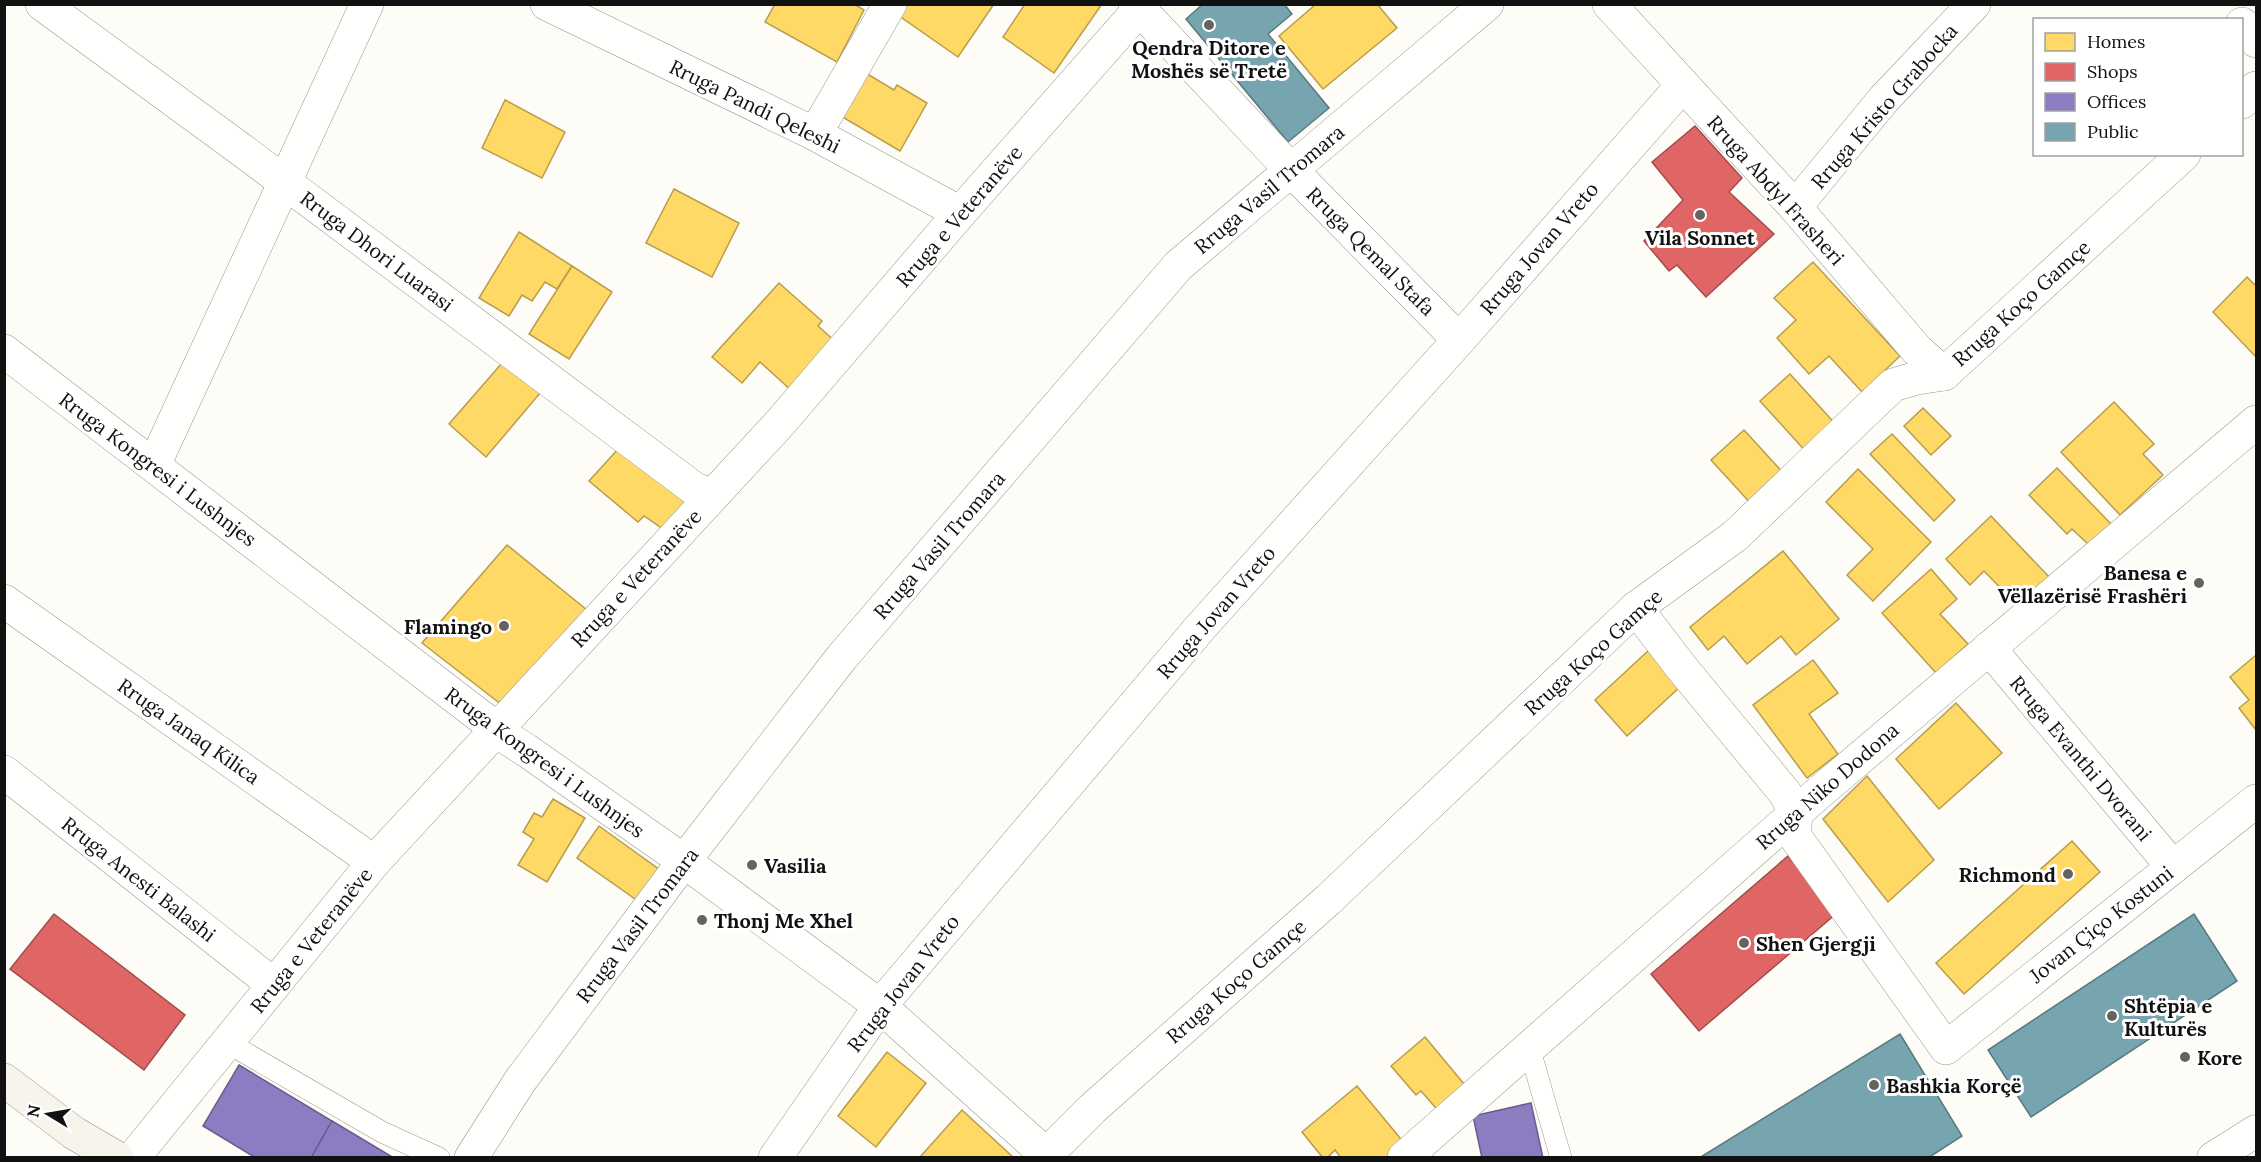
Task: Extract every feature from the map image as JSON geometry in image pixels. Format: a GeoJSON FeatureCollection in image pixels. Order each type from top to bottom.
{"type":"FeatureCollection","features":[{"type":"Feature","properties":{"kind":"main road"},"geometry":{"type":"LineString","coordinates":[[4,1080],[74,1132],[117,1158]]}},
{"type":"Feature","properties":{"kind":"street","name":"Rruga Dhori Luarasi"},"geometry":{"type":"LineString","coordinates":[[42,4],[285,182],[696,490],[713,494]]}},
{"type":"Feature","properties":{"kind":"street"},"geometry":{"type":"LineString","coordinates":[[154,465],[367,4]]}},
{"type":"Feature","properties":{"kind":"street","name":"Rruga Pandi Qeleshi"},"geometry":{"type":"LineString","coordinates":[[547,4],[815,134],[960,213]]}},
{"type":"Feature","properties":{"kind":"street"},"geometry":{"type":"LineString","coordinates":[[815,134],[890,4]]}},
{"type":"Feature","properties":{"kind":"street","name":"Rruga Vasil Tromara"},"geometry":{"type":"LineString","coordinates":[[471,1158],[520,1081],[684,861],[842,657],[1178,266],[1486,4]]}},
{"type":"Feature","properties":{"kind":"street","name":"Rruga Abdyl Frasheri"},"geometry":{"type":"LineString","coordinates":[[1609,4],[1795,207],[1917,350],[1944,374]]}},
{"type":"Feature","properties":{"kind":"street","name":"Rruga Kristo Grabocka"},"geometry":{"type":"LineString","coordinates":[[1795,207],[1884,99],[1974,4]]}},
{"type":"Feature","properties":{"kind":"street"},"geometry":{"type":"LineString","coordinates":[[2225,4],[2236,18]]}},
{"type":"Feature","properties":{"kind":"street","name":"Rruga Qemal Stafa"},"geometry":{"type":"LineString","coordinates":[[1139,6],[1291,170],[1459,340]]}},
{"type":"Feature","properties":{"kind":"street","name":"Rruga e Veteranëve"},"geometry":{"type":"LineString","coordinates":[[133,1158],[374,862],[780,423],[960,213],[1058,105],[1139,6]]}},
{"type":"Feature","properties":{"kind":"street"},"geometry":{"type":"LineString","coordinates":[[2243,26],[2256,40]]}},
{"type":"Feature","properties":{"kind":"street","name":"Rruga Jovan Vreto"},"geometry":{"type":"LineString","coordinates":[[775,1158],[879,1006],[1199,629],[1459,340],[1682,86]]}},
{"type":"Feature","properties":{"kind":"street"},"geometry":{"type":"LineString","coordinates":[[2243,100],[2256,88]]}},
{"type":"Feature","properties":{"kind":"street","name":"Rruga Koço Gamçe"},"geometry":{"type":"LineString","coordinates":[[1048,1156],[1092,1109],[1329,899],[1636,608],[1734,536],[1893,385],[1944,374],[2182,156]]}},
{"type":"Feature","properties":{"kind":"street","name":"Rruga Kongresi i Lushnjes"},"geometry":{"type":"LineString","coordinates":[[4,351],[497,729],[496,731],[684,861],[879,1006],[1048,1156]]}},
{"type":"Feature","properties":{"kind":"street","name":"Rruga Niko Dodona"},"geometry":{"type":"LineString","coordinates":[[1404,1158],[1796,814],[2256,422]]}},
{"type":"Feature","properties":{"kind":"street","name":"Rruga Janaq Kilica"},"geometry":{"type":"LineString","coordinates":[[4,601],[374,862]]}},
{"type":"Feature","properties":{"kind":"street"},"geometry":{"type":"LineString","coordinates":[[1636,608],[1681,668],[1785,793],[1796,814]]}},
{"type":"Feature","properties":{"kind":"street","name":"Rruga Evanthi Dvorani"},"geometry":{"type":"LineString","coordinates":[[1989,648],[2173,867]]}},
{"type":"Feature","properties":{"kind":"street","name":"Rruga Anesti Balashi"},"geometry":{"type":"LineString","coordinates":[[4,772],[274,985]]}},
{"type":"Feature","properties":{"kind":"street","name":"Jovan Çiço Kostuni"},"geometry":{"type":"LineString","coordinates":[[1796,814],[1794,835],[1946,1048],[2256,801]]}},
{"type":"Feature","properties":{"kind":"street"},"geometry":{"type":"LineString","coordinates":[[2212,1158],[2256,1131]]}},
{"type":"Feature","properties":{"kind":"lane"},"geometry":{"type":"LineString","coordinates":[[228,1043],[382,1132],[439,1158]]}},
{"type":"Feature","properties":{"kind":"lane"},"geometry":{"type":"LineString","coordinates":[[1529,1047],[1561,1158]]}},
{"type":"Feature","properties":{"kind":"building: Homes"},"geometry":{"type":"Polygon","coordinates":[[[775,4],[854,4],[864,10],[837,62],[765,22],[775,4]]]}},
{"type":"Feature","properties":{"kind":"building: Homes"},"geometry":{"type":"Polygon","coordinates":[[[901,4],[994,4],[958,57],[895,13],[901,4]]]}},
{"type":"Feature","properties":{"kind":"building: Homes"},"geometry":{"type":"Polygon","coordinates":[[[1025,4],[1102,4],[1054,73],[1003,37],[1025,4]]]}},
{"type":"Feature","properties":{"kind":"building: Homes"},"geometry":{"type":"Polygon","coordinates":[[[1316,4],[1377,4],[1397,28],[1323,89],[1279,36],[1316,4]]]}},
{"type":"Feature","properties":{"kind":"building: Homes"},"geometry":{"type":"Polygon","coordinates":[[[859,69],[894,90],[897,85],[927,103],[900,151],[834,112],[859,69]]]}},
{"type":"Feature","properties":{"kind":"building: Homes"},"geometry":{"type":"Polygon","coordinates":[[[505,100],[565,132],[542,178],[482,148],[505,100]]]}},
{"type":"Feature","properties":{"kind":"building: Homes"},"geometry":{"type":"Polygon","coordinates":[[[674,189],[739,223],[712,277],[646,243],[674,189]]]}},
{"type":"Feature","properties":{"kind":"building: Homes"},"geometry":{"type":"Polygon","coordinates":[[[519,232],[572,266],[557,289],[545,282],[532,301],[522,295],[509,316],[479,298],[519,232]]]}},
{"type":"Feature","properties":{"kind":"building: Homes"},"geometry":{"type":"Polygon","coordinates":[[[1813,262],[1900,356],[1862,392],[1829,356],[1809,374],[1777,338],[1796,320],[1774,298],[1813,262]]]}},
{"type":"Feature","properties":{"kind":"building: Homes"},"geometry":{"type":"Polygon","coordinates":[[[572,266],[612,292],[569,359],[529,334],[572,266]]]}},
{"type":"Feature","properties":{"kind":"building: Homes"},"geometry":{"type":"Polygon","coordinates":[[[2247,277],[2256,286],[2256,357],[2213,312],[2247,277]]]}},
{"type":"Feature","properties":{"kind":"building: Homes"},"geometry":{"type":"Polygon","coordinates":[[[779,283],[822,321],[818,326],[837,343],[793,392],[760,362],[742,383],[712,357],[779,283]]]}},
{"type":"Feature","properties":{"kind":"building: Homes"},"geometry":{"type":"Polygon","coordinates":[[[502,363],[541,392],[486,457],[449,424],[502,363]]]}},
{"type":"Feature","properties":{"kind":"building: Homes"},"geometry":{"type":"Polygon","coordinates":[[[1790,374],[1839,428],[1809,455],[1760,401],[1790,374]]]}},
{"type":"Feature","properties":{"kind":"building: Homes"},"geometry":{"type":"Polygon","coordinates":[[[2114,402],[2154,444],[2143,454],[2163,475],[2120,515],[2061,452],[2114,402]]]}},
{"type":"Feature","properties":{"kind":"building: Homes"},"geometry":{"type":"Polygon","coordinates":[[[1923,408],[1951,436],[1931,455],[1904,426],[1923,408]]]}},
{"type":"Feature","properties":{"kind":"building: Homes"},"geometry":{"type":"Polygon","coordinates":[[[1744,430],[1787,477],[1754,507],[1711,460],[1744,430]]]}},
{"type":"Feature","properties":{"kind":"building: Homes"},"geometry":{"type":"Polygon","coordinates":[[[1892,434],[1955,500],[1934,521],[1870,454],[1892,434]]]}},
{"type":"Feature","properties":{"kind":"building: Homes"},"geometry":{"type":"Polygon","coordinates":[[[620,447],[691,504],[666,531],[644,516],[638,522],[589,481],[620,447]]]}},
{"type":"Feature","properties":{"kind":"building: Homes"},"geometry":{"type":"Polygon","coordinates":[[[2057,468],[2111,524],[2089,545],[2072,529],[2067,534],[2029,495],[2057,468]]]}},
{"type":"Feature","properties":{"kind":"building: Homes"},"geometry":{"type":"Polygon","coordinates":[[[1858,469],[1931,542],[1873,601],[1847,575],[1873,549],[1826,502],[1858,469]]]}},
{"type":"Feature","properties":{"kind":"building: Homes"},"geometry":{"type":"Polygon","coordinates":[[[1991,516],[2053,581],[2022,610],[1984,571],[1970,585],[1946,559],[1991,516]]]}},
{"type":"Feature","properties":{"kind":"building: Homes","name":"Flamingo"},"geometry":{"type":"Polygon","coordinates":[[[507,545],[587,610],[502,705],[422,643],[507,545]]]}},
{"type":"Feature","properties":{"kind":"building: Homes"},"geometry":{"type":"Polygon","coordinates":[[[1783,551],[1839,619],[1796,655],[1781,636],[1747,664],[1724,636],[1708,650],[1690,627],[1783,551]]]}},
{"type":"Feature","properties":{"kind":"building: Homes"},"geometry":{"type":"Polygon","coordinates":[[[1931,569],[1957,599],[1940,614],[1968,644],[1936,673],[1882,613],[1931,569]]]}},
{"type":"Feature","properties":{"kind":"building: Homes"},"geometry":{"type":"Polygon","coordinates":[[[1649,650],[1682,685],[1627,736],[1595,700],[1649,650]]]}},
{"type":"Feature","properties":{"kind":"building: Homes"},"geometry":{"type":"Polygon","coordinates":[[[2256,655],[2256,730],[2239,708],[2249,700],[2230,677],[2256,655]]]}},
{"type":"Feature","properties":{"kind":"building: Homes"},"geometry":{"type":"Polygon","coordinates":[[[1813,660],[1838,693],[1809,714],[1838,754],[1807,778],[1753,705],[1813,660]]]}},
{"type":"Feature","properties":{"kind":"building: Homes"},"geometry":{"type":"Polygon","coordinates":[[[1956,703],[2002,753],[1939,809],[1896,759],[1956,703]]]}},
{"type":"Feature","properties":{"kind":"building: Homes"},"geometry":{"type":"Polygon","coordinates":[[[1867,776],[1934,860],[1888,902],[1823,819],[1867,776]]]}},
{"type":"Feature","properties":{"kind":"building: Homes"},"geometry":{"type":"Polygon","coordinates":[[[553,799],[585,818],[547,882],[518,865],[534,839],[523,832],[534,813],[542,817],[553,799]]]}},
{"type":"Feature","properties":{"kind":"building: Homes"},"geometry":{"type":"Polygon","coordinates":[[[599,826],[667,875],[645,906],[577,858],[599,826]]]}},
{"type":"Feature","properties":{"kind":"building: Homes"},"geometry":{"type":"Polygon","coordinates":[[[2072,841],[2100,872],[1964,994],[1936,963],[2072,841]]]}},
{"type":"Feature","properties":{"kind":"building: Homes"},"geometry":{"type":"Polygon","coordinates":[[[1425,1037],[1469,1090],[1441,1114],[1421,1091],[1416,1095],[1391,1066],[1425,1037]]]}},
{"type":"Feature","properties":{"kind":"building: Homes"},"geometry":{"type":"Polygon","coordinates":[[[887,1052],[926,1083],[876,1147],[838,1116],[887,1052]]]}},
{"type":"Feature","properties":{"kind":"building: Homes"},"geometry":{"type":"Polygon","coordinates":[[[1357,1086],[1405,1144],[1389,1158],[1341,1158],[1335,1150],[1327,1158],[1323,1158],[1302,1132],[1357,1086]]]}},
{"type":"Feature","properties":{"kind":"building: Homes"},"geometry":{"type":"Polygon","coordinates":[[[962,1110],[1014,1158],[920,1157],[962,1110]]]}},
{"type":"Feature","properties":{"kind":"building: Shops"},"geometry":{"type":"Polygon","coordinates":[[[1695,126],[1742,178],[1729,192],[1774,234],[1706,297],[1677,265],[1669,271],[1644,241],[1683,200],[1652,162],[1695,126]]]}},
{"type":"Feature","properties":{"kind":"building: Shops","name":"Shen Gjergji"},"geometry":{"type":"Polygon","coordinates":[[[1788,856],[1837,913],[1699,1031],[1651,974],[1788,856]]]}},
{"type":"Feature","properties":{"kind":"building: Shops"},"geometry":{"type":"Polygon","coordinates":[[[54,914],[185,1015],[144,1070],[10,969],[54,914]]]}},
{"type":"Feature","properties":{"kind":"building: Offices"},"geometry":{"type":"Polygon","coordinates":[[[239,1065],[332,1121],[311,1158],[256,1158],[203,1126],[239,1065]]]}},
{"type":"Feature","properties":{"kind":"building: Offices"},"geometry":{"type":"Polygon","coordinates":[[[1531,1103],[1543,1158],[1482,1158],[1473,1116],[1531,1103]]]}},
{"type":"Feature","properties":{"kind":"building: Offices"},"geometry":{"type":"Polygon","coordinates":[[[332,1121],[394,1158],[311,1158],[332,1121]]]}},
{"type":"Feature","properties":{"kind":"building: Public"},"geometry":{"type":"Polygon","coordinates":[[[1203,4],[1284,4],[1292,14],[1268,34],[1329,108],[1288,142],[1186,19],[1203,4]]]}},
{"type":"Feature","properties":{"kind":"building: Public","name":"Shtëpia e Kulturës"},"geometry":{"type":"Polygon","coordinates":[[[2194,914],[2237,981],[2031,1117],[1988,1050],[2194,914]]]}},
{"type":"Feature","properties":{"kind":"building: Public","name":"Bashkia Korçë"},"geometry":{"type":"Polygon","coordinates":[[[1900,1034],[1962,1136],[1928,1158],[1699,1158],[1900,1034]]]}},
{"type":"Feature","properties":{"kind":"place","name":"Qendra Ditore e Moshës së Tretë"},"geometry":{"type":"Point","coordinates":[1209,25]}},
{"type":"Feature","properties":{"kind":"place","name":"Vila Sonnet"},"geometry":{"type":"Point","coordinates":[1700,215]}},
{"type":"Feature","properties":{"kind":"place","name":"Banesa e Vëllazërisë Frashëri"},"geometry":{"type":"Point","coordinates":[2199,583]}},
{"type":"Feature","properties":{"kind":"place","name":"Flamingo"},"geometry":{"type":"Point","coordinates":[504,626]}},
{"type":"Feature","properties":{"kind":"place","name":"Vasilia"},"geometry":{"type":"Point","coordinates":[752,865]}},
{"type":"Feature","properties":{"kind":"place","name":"Richmond"},"geometry":{"type":"Point","coordinates":[2068,874]}},
{"type":"Feature","properties":{"kind":"place","name":"Thonj Me Xhel"},"geometry":{"type":"Point","coordinates":[702,920]}},
{"type":"Feature","properties":{"kind":"place","name":"Shen Gjergji"},"geometry":{"type":"Point","coordinates":[1744,943]}},
{"type":"Feature","properties":{"kind":"place","name":"Shtëpia e Kulturës"},"geometry":{"type":"Point","coordinates":[2112,1016]}},
{"type":"Feature","properties":{"kind":"place","name":"Kore"},"geometry":{"type":"Point","coordinates":[2185,1057]}},
{"type":"Feature","properties":{"kind":"place","name":"Bashkia Korçë"},"geometry":{"type":"Point","coordinates":[1874,1085]}}]}
